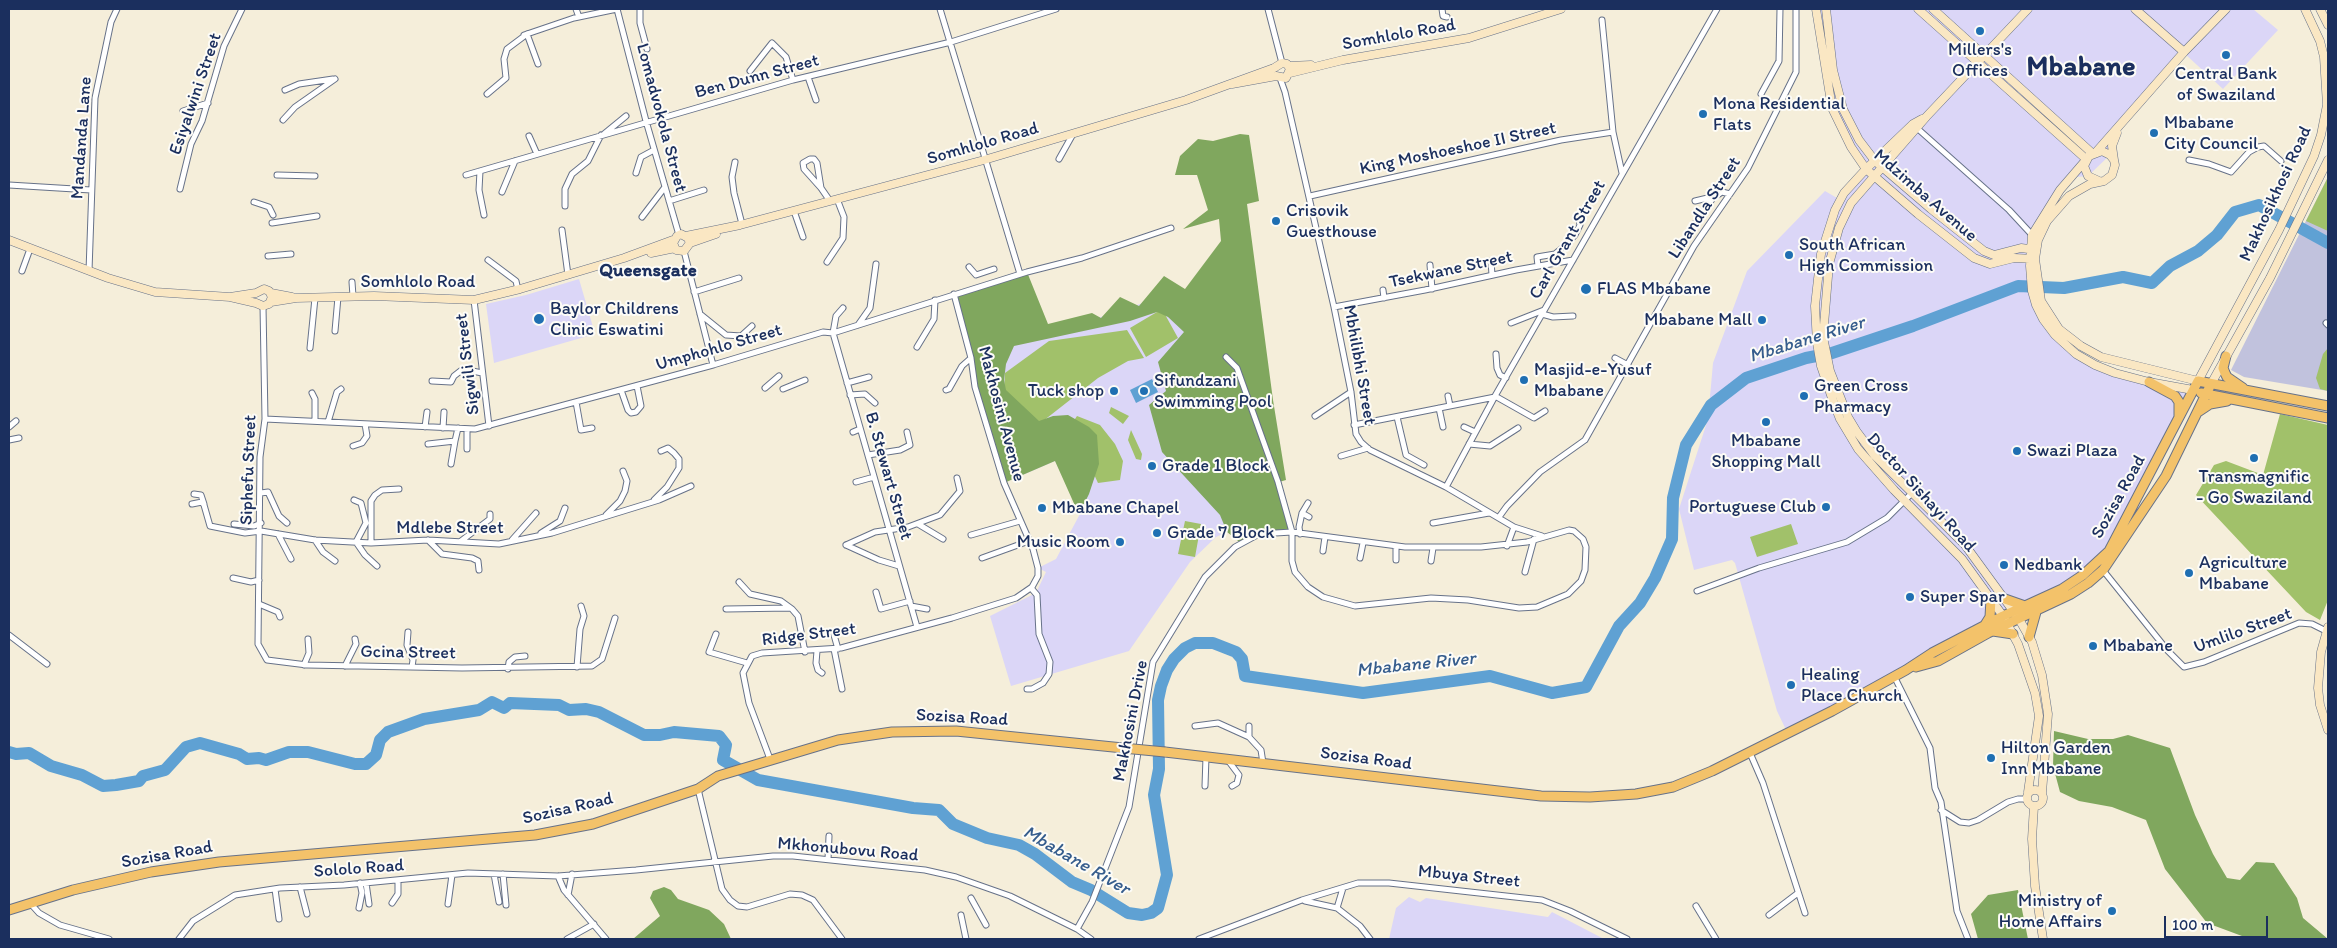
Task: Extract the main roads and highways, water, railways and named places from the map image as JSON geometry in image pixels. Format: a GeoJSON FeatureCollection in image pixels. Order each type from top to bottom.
{"type":"FeatureCollection","features":[{"type":"Feature","properties":{"kind":"main road","name":"Somhlolo Road"},"geometry":{"type":"LineString","coordinates":[[9,240],[89,271],[154,292],[230,297],[259,304],[296,298],[353,296],[474,300],[518,290],[681,240],[984,160],[1232,84],[1283,71],[1469,38],[1561,9]]}},
{"type":"Feature","properties":{"kind":"main road","name":"Mdzimba Avenue"},"geometry":{"type":"LineString","coordinates":[[1816,9],[1832,108],[1851,147],[1866,168],[1874,177],[1974,258],[1990,264],[2014,258],[2033,259]]}},
{"type":"Feature","properties":{"kind":"main road","name":"Mdzimba Avenue"},"geometry":{"type":"LineString","coordinates":[[1826,9],[1833,70],[1843,109],[1859,140],[1875,161],[1988,254],[1994,255],[2020,248],[2033,249]]}},
{"type":"Feature","properties":{"kind":"main road"},"geometry":{"type":"LineString","coordinates":[[1918,9],[2086,160]]}},
{"type":"Feature","properties":{"kind":"main road"},"geometry":{"type":"LineString","coordinates":[[1933,9],[2095,152],[2106,152],[2114,160]]}},
{"type":"Feature","properties":{"kind":"main road","name":"Doctor Sishayi Road"},"geometry":{"type":"LineString","coordinates":[[2028,9],[1926,117],[1918,129],[1851,203],[1836,239],[1826,287],[1820,340],[1843,406],[1857,432],[1875,456],[1965,545],[2005,599],[2029,637],[2042,675],[2048,714],[2042,793]]}},
{"type":"Feature","properties":{"kind":"main road"},"geometry":{"type":"LineString","coordinates":[[2135,9],[2184,52]]}},
{"type":"Feature","properties":{"kind":"main road"},"geometry":{"type":"LineString","coordinates":[[2226,9],[2184,52],[2060,190],[2035,238],[2033,259],[2037,297],[2050,329],[2076,354],[2115,373],[2234,400],[2328,418]]}},
{"type":"Feature","properties":{"kind":"main road","name":"Makhosikhosi Road"},"geometry":{"type":"LineString","coordinates":[[2198,381],[2292,204],[2314,156],[2326,115],[2328,95],[2324,57],[2316,32],[2305,9]]}},
{"type":"Feature","properties":{"kind":"main road"},"geometry":{"type":"LineString","coordinates":[[2320,9],[2328,25]]}},
{"type":"Feature","properties":{"kind":"main road","name":"Doctor Sishayi Road"},"geometry":{"type":"LineString","coordinates":[[1926,117],[1913,124],[1866,168],[1844,194],[1835,210],[1821,254],[1817,288],[1821,366],[1840,418],[1858,449],[1904,500],[1962,559],[2003,616],[2013,634],[2035,694],[2039,716],[2027,796]]}},
{"type":"Feature","properties":{"kind":"main road"},"geometry":{"type":"LineString","coordinates":[[2035,238],[2069,196],[2082,187],[2104,181],[2112,175],[2115,165],[2112,146],[2122,122]]}},
{"type":"Feature","properties":{"kind":"main road"},"geometry":{"type":"LineString","coordinates":[[2086,160],[2085,171],[2088,176],[2099,181]]}},
{"type":"Feature","properties":{"kind":"main road","name":"Makhosikhosi Road"},"geometry":{"type":"LineString","coordinates":[[2211,384],[2256,305],[2328,160]]}},
{"type":"Feature","properties":{"kind":"main road"},"geometry":{"type":"LineString","coordinates":[[681,240],[684,251]]}},
{"type":"Feature","properties":{"kind":"main road","name":"Somhlolo Road"},"geometry":{"type":"LineString","coordinates":[[230,297],[256,293],[264,289],[271,293],[296,298]]}},
{"type":"Feature","properties":{"kind":"main road"},"geometry":{"type":"LineString","coordinates":[[256,293],[259,304]]}},
{"type":"Feature","properties":{"kind":"main road"},"geometry":{"type":"LineString","coordinates":[[271,293],[271,302]]}},
{"type":"Feature","properties":{"kind":"main road"},"geometry":{"type":"LineString","coordinates":[[2037,297],[2059,329],[2081,346],[2101,357],[2211,384],[2328,406]]}},
{"type":"Feature","properties":{"kind":"main road"},"geometry":{"type":"LineString","coordinates":[[2226,356],[2224,368],[2227,377],[2246,390]]}},
{"type":"Feature","properties":{"kind":"main road","name":"Sozisa Road"},"geometry":{"type":"LineString","coordinates":[[9,910],[73,890],[152,872],[219,862],[535,835],[593,824],[698,789],[718,776],[770,759],[838,740],[892,732],[956,731],[1165,752],[1541,796],[1590,797],[1636,794],[1673,787],[1712,772],[1750,753],[1906,670],[1932,653],[2013,611],[2062,589],[2100,566],[2198,381]]}},
{"type":"Feature","properties":{"kind":"main road"},"geometry":{"type":"LineString","coordinates":[[2149,382],[2168,391],[2179,402],[2178,421]]}},
{"type":"Feature","properties":{"kind":"main road","name":"Sozisa Road"},"geometry":{"type":"LineString","coordinates":[[1906,670],[1938,661],[1993,631],[2036,612],[2088,583],[2166,476],[2211,384]]}},
{"type":"Feature","properties":{"kind":"main road"},"geometry":{"type":"LineString","coordinates":[[2196,414],[2210,404],[2234,400]]}},
{"type":"Feature","properties":{"kind":"main road"},"geometry":{"type":"LineString","coordinates":[[1962,559],[1961,552],[1965,545]]}},
{"type":"Feature","properties":{"kind":"main road"},"geometry":{"type":"LineString","coordinates":[[1985,625],[1990,616],[1991,599]]}},
{"type":"Feature","properties":{"kind":"main road"},"geometry":{"type":"LineString","coordinates":[[2005,599],[2025,606]]}},
{"type":"Feature","properties":{"kind":"main road"},"geometry":{"type":"LineString","coordinates":[[2029,637],[2036,612]]}},
{"type":"Feature","properties":{"kind":"main road"},"geometry":{"type":"LineString","coordinates":[[2327,629],[2321,652],[2318,688],[2328,730]]}},
{"type":"Feature","properties":{"kind":"main road"},"geometry":{"type":"LineString","coordinates":[[1993,631],[2013,634]]}},
{"type":"Feature","properties":{"kind":"main road"},"geometry":{"type":"LineString","coordinates":[[2036,789],[2042,793],[2042,801],[2034,806],[2029,804],[2027,796],[2036,789]]}},
{"type":"Feature","properties":{"kind":"main road"},"geometry":{"type":"LineString","coordinates":[[2034,806],[2032,838],[2035,886],[2043,939]]}},
{"type":"Feature","properties":{"kind":"water","name":"Sifundzani Swimming Pool"},"geometry":{"type":"Polygon","coordinates":[[[1152,379],[1158,392],[1136,403],[1130,390],[1152,379]]]}},
{"type":"Feature","properties":{"kind":"waterway","name":"Mbabane River"},"geometry":{"type":"LineString","coordinates":[[9,752],[16,754],[29,753],[51,766],[82,775],[103,786],[139,781],[143,776],[165,770],[186,747],[200,743],[239,754],[247,759],[259,758],[266,760],[289,752],[308,752],[355,764],[366,764],[376,755],[380,740],[388,732],[424,719],[479,710],[492,702],[504,708],[510,703],[559,705],[569,710],[586,709],[599,712],[644,735],[660,735],[674,732],[719,736],[726,745],[723,760],[758,780],[913,808],[939,810],[953,824],[987,838],[1019,845],[1035,854],[1072,882],[1091,890],[1128,913],[1142,915],[1151,913],[1158,908],[1167,875],[1154,795],[1159,769],[1158,700],[1167,670],[1174,659],[1185,648],[1195,643],[1213,643],[1236,652],[1242,659],[1245,676],[1363,693],[1490,676],[1552,693],[1586,687],[1619,626],[1640,603],[1655,578],[1672,539],[1673,498],[1686,445],[1711,405],[1746,378],[1806,358],[1832,353],[1913,326],[2018,286],[2064,288],[2123,277],[2152,283],[2170,266],[2198,251],[2217,235],[2235,212],[2259,205],[2328,243]]}},
{"type":"Feature","properties":{"kind":"place","name":"Millers's Offices"},"geometry":{"type":"Point","coordinates":[1980,31]}},
{"type":"Feature","properties":{"kind":"place","name":"Central Bank of Swaziland"},"geometry":{"type":"Point","coordinates":[2226,55]}},
{"type":"Feature","properties":{"kind":"place","name":"Mona Residential Flats"},"geometry":{"type":"Point","coordinates":[1703,114]}},
{"type":"Feature","properties":{"kind":"place","name":"Mbabane City Council"},"geometry":{"type":"Point","coordinates":[2154,133]}},
{"type":"Feature","properties":{"kind":"place","name":"Crisovik Guesthouse"},"geometry":{"type":"Point","coordinates":[1276,221]}},
{"type":"Feature","properties":{"kind":"place","name":"South African High Commission"},"geometry":{"type":"Point","coordinates":[1789,255]}},
{"type":"Feature","properties":{"kind":"place","name":"FLAS Mbabane"},"geometry":{"type":"Point","coordinates":[1586,289]}},
{"type":"Feature","properties":{"kind":"place","name":"Baylor Childrens Clinic Eswatini"},"geometry":{"type":"Point","coordinates":[539,319]}},
{"type":"Feature","properties":{"kind":"place","name":"Mbabane Mall"},"geometry":{"type":"Point","coordinates":[1762,320]}},
{"type":"Feature","properties":{"kind":"place","name":"Masjid-e-Yusuf Mbabane"},"geometry":{"type":"Point","coordinates":[1524,380]}},
{"type":"Feature","properties":{"kind":"place","name":"Tuck shop"},"geometry":{"type":"Point","coordinates":[1114,391]}},
{"type":"Feature","properties":{"kind":"place","name":"Sifundzani Swimming Pool"},"geometry":{"type":"Point","coordinates":[1144,391]}},
{"type":"Feature","properties":{"kind":"place","name":"Green Cross Pharmacy"},"geometry":{"type":"Point","coordinates":[1804,396]}},
{"type":"Feature","properties":{"kind":"place","name":"Mbabane Shopping Mall"},"geometry":{"type":"Point","coordinates":[1766,422]}},
{"type":"Feature","properties":{"kind":"place","name":"Swazi Plaza"},"geometry":{"type":"Point","coordinates":[2017,451]}},
{"type":"Feature","properties":{"kind":"place","name":"Transmagnific - Go Swaziland"},"geometry":{"type":"Point","coordinates":[2254,458]}},
{"type":"Feature","properties":{"kind":"place","name":"Grade 1 Block"},"geometry":{"type":"Point","coordinates":[1152,466]}},
{"type":"Feature","properties":{"kind":"place","name":"Portuguese Club"},"geometry":{"type":"Point","coordinates":[1826,507]}},
{"type":"Feature","properties":{"kind":"place","name":"Mbabane Chapel"},"geometry":{"type":"Point","coordinates":[1042,508]}},
{"type":"Feature","properties":{"kind":"place","name":"Grade 7 Block"},"geometry":{"type":"Point","coordinates":[1157,533]}},
{"type":"Feature","properties":{"kind":"place","name":"Music Room"},"geometry":{"type":"Point","coordinates":[1120,542]}},
{"type":"Feature","properties":{"kind":"place","name":"Nedbank"},"geometry":{"type":"Point","coordinates":[2004,565]}},
{"type":"Feature","properties":{"kind":"place","name":"Agriculture Mbabane"},"geometry":{"type":"Point","coordinates":[2189,573]}},
{"type":"Feature","properties":{"kind":"place","name":"Super Spar"},"geometry":{"type":"Point","coordinates":[1910,597]}},
{"type":"Feature","properties":{"kind":"place","name":"Mbabane"},"geometry":{"type":"Point","coordinates":[2093,646]}},
{"type":"Feature","properties":{"kind":"place","name":"Healing Place Church"},"geometry":{"type":"Point","coordinates":[1791,685]}},
{"type":"Feature","properties":{"kind":"place","name":"Hilton Garden Inn Mbabane"},"geometry":{"type":"Point","coordinates":[1991,758]}},
{"type":"Feature","properties":{"kind":"place","name":"Ministry of Home Affairs"},"geometry":{"type":"Point","coordinates":[2112,911]}},
{"type":"Feature","properties":{"kind":"district","name":"Mbabane"},"geometry":{"type":"Point","coordinates":[2081,68]}},
{"type":"Feature","properties":{"kind":"district","name":"Queensgate"},"geometry":{"type":"Point","coordinates":[648,271]}}]}
